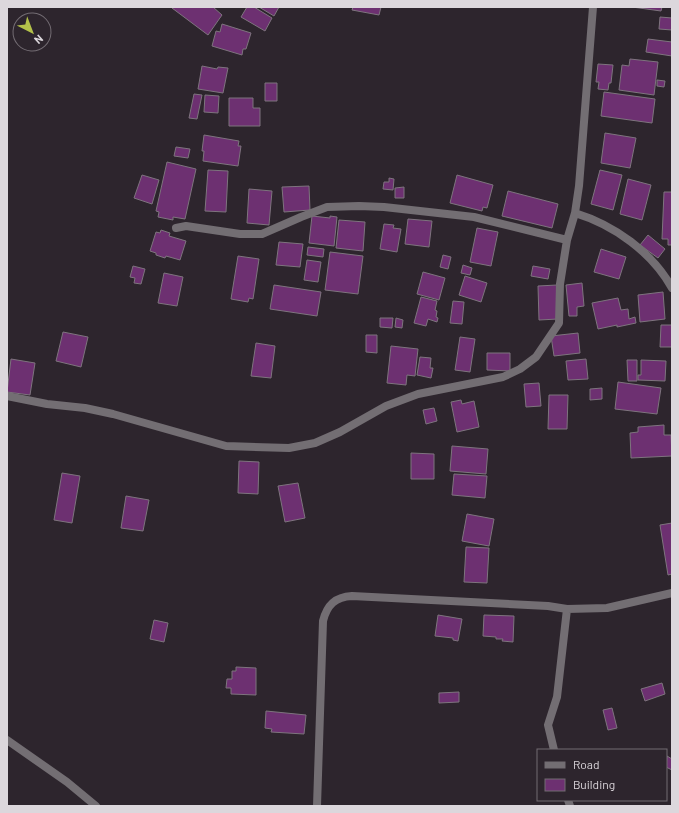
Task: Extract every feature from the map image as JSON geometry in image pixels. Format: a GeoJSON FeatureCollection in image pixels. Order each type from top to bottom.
{"type":"FeatureCollection","features":[{"type":"Feature","properties":{"kind":"street"},"geometry":{"type":"LineString","coordinates":[[7,396],[113,414],[226,446],[289,448],[315,443],[340,432],[386,406],[418,394],[503,377],[520,369],[536,357],[559,323],[560,284],[566,240],[575,213],[579,186],[593,7]]}},
{"type":"Feature","properties":{"kind":"street"},"geometry":{"type":"LineString","coordinates":[[176,228],[186,226],[240,234],[262,234],[327,207],[359,206],[384,207],[474,217],[566,240]]}},
{"type":"Feature","properties":{"kind":"street"},"geometry":{"type":"LineString","coordinates":[[575,213],[590,218],[618,232],[652,261],[672,288]]}},
{"type":"Feature","properties":{"kind":"street"},"geometry":{"type":"LineString","coordinates":[[317,806],[323,621],[326,610],[331,604],[343,596],[548,606],[567,609],[607,608],[672,593]]}},
{"type":"Feature","properties":{"kind":"street"},"geometry":{"type":"LineString","coordinates":[[554,749],[548,725],[557,697],[567,609]]}},
{"type":"Feature","properties":{"kind":"street"},"geometry":{"type":"LineString","coordinates":[[7,740],[67,782],[96,806]]}},
{"type":"Feature","properties":{"kind":"building"},"geometry":{"type":"Polygon","coordinates":[[[213,7],[222,15],[208,35],[172,8],[213,7]]]}},
{"type":"Feature","properties":{"kind":"building"},"geometry":{"type":"Polygon","coordinates":[[[247,7],[254,7],[272,18],[265,31],[241,17],[247,7]]]}},
{"type":"Feature","properties":{"kind":"building"},"geometry":{"type":"Polygon","coordinates":[[[259,7],[279,7],[274,16],[259,7]]]}},
{"type":"Feature","properties":{"kind":"building"},"geometry":{"type":"Polygon","coordinates":[[[353,7],[381,7],[379,15],[352,10],[353,7]]]}},
{"type":"Feature","properties":{"kind":"building"},"geometry":{"type":"Polygon","coordinates":[[[632,7],[662,7],[661,11],[632,7]]]}},
{"type":"Feature","properties":{"kind":"building"},"geometry":{"type":"Polygon","coordinates":[[[660,17],[672,18],[672,30],[659,29],[660,17]]]}},
{"type":"Feature","properties":{"kind":"building"},"geometry":{"type":"Polygon","coordinates":[[[222,24],[251,33],[246,49],[243,49],[242,55],[212,46],[216,31],[220,32],[222,24]]]}},
{"type":"Feature","properties":{"kind":"building"},"geometry":{"type":"Polygon","coordinates":[[[648,39],[672,42],[672,56],[646,52],[648,39]]]}},
{"type":"Feature","properties":{"kind":"building"},"geometry":{"type":"Polygon","coordinates":[[[630,59],[658,62],[654,95],[619,90],[622,65],[629,66],[630,59]]]}},
{"type":"Feature","properties":{"kind":"building"},"geometry":{"type":"Polygon","coordinates":[[[598,64],[613,65],[611,83],[609,83],[608,90],[598,89],[599,82],[596,82],[598,64]]]}},
{"type":"Feature","properties":{"kind":"building"},"geometry":{"type":"Polygon","coordinates":[[[202,66],[217,69],[218,67],[228,68],[223,93],[198,89],[202,66]]]}},
{"type":"Feature","properties":{"kind":"building"},"geometry":{"type":"Polygon","coordinates":[[[657,80],[665,81],[664,87],[657,86],[657,80]]]}},
{"type":"Feature","properties":{"kind":"building"},"geometry":{"type":"Polygon","coordinates":[[[265,83],[277,83],[277,101],[265,101],[265,83]]]}},
{"type":"Feature","properties":{"kind":"building"},"geometry":{"type":"Polygon","coordinates":[[[604,92],[655,99],[652,123],[601,116],[604,92]]]}},
{"type":"Feature","properties":{"kind":"building"},"geometry":{"type":"Polygon","coordinates":[[[194,94],[202,95],[197,119],[189,118],[194,94]]]}},
{"type":"Feature","properties":{"kind":"building"},"geometry":{"type":"Polygon","coordinates":[[[205,95],[219,96],[218,113],[204,112],[205,95]]]}},
{"type":"Feature","properties":{"kind":"building"},"geometry":{"type":"Polygon","coordinates":[[[229,98],[253,98],[253,108],[260,108],[260,126],[229,126],[229,98]]]}},
{"type":"Feature","properties":{"kind":"building"},"geometry":{"type":"Polygon","coordinates":[[[605,133],[636,138],[630,168],[601,163],[605,133]]]}},
{"type":"Feature","properties":{"kind":"building"},"geometry":{"type":"Polygon","coordinates":[[[204,135],[239,141],[238,146],[241,146],[238,166],[203,161],[204,151],[202,151],[204,135]]]}},
{"type":"Feature","properties":{"kind":"building"},"geometry":{"type":"Polygon","coordinates":[[[176,147],[190,149],[188,158],[174,156],[176,147]]]}},
{"type":"Feature","properties":{"kind":"building"},"geometry":{"type":"Polygon","coordinates":[[[167,162],[196,169],[185,219],[173,217],[173,220],[158,217],[159,212],[156,211],[167,162]]]}},
{"type":"Feature","properties":{"kind":"building"},"geometry":{"type":"Polygon","coordinates":[[[208,170],[228,171],[226,212],[205,211],[208,170]]]}},
{"type":"Feature","properties":{"kind":"building"},"geometry":{"type":"Polygon","coordinates":[[[600,170],[622,175],[613,210],[591,204],[600,170]]]}},
{"type":"Feature","properties":{"kind":"building"},"geometry":{"type":"Polygon","coordinates":[[[142,175],[159,180],[152,204],[134,198],[142,175]]]}},
{"type":"Feature","properties":{"kind":"building"},"geometry":{"type":"Polygon","coordinates":[[[457,175],[493,185],[487,208],[483,207],[482,211],[450,203],[457,175]]]}},
{"type":"Feature","properties":{"kind":"building"},"geometry":{"type":"Polygon","coordinates":[[[389,178],[394,179],[393,190],[383,189],[384,182],[389,182],[389,178]]]}},
{"type":"Feature","properties":{"kind":"building"},"geometry":{"type":"Polygon","coordinates":[[[628,179],[651,185],[642,220],[620,214],[628,179]]]}},
{"type":"Feature","properties":{"kind":"building"},"geometry":{"type":"Polygon","coordinates":[[[309,186],[310,210],[284,212],[282,187],[309,186]]]}},
{"type":"Feature","properties":{"kind":"building"},"geometry":{"type":"Polygon","coordinates":[[[404,187],[404,198],[395,198],[395,188],[404,187]]]}},
{"type":"Feature","properties":{"kind":"building"},"geometry":{"type":"Polygon","coordinates":[[[249,189],[272,191],[269,225],[247,223],[249,189]]]}},
{"type":"Feature","properties":{"kind":"building"},"geometry":{"type":"Polygon","coordinates":[[[508,191],[558,204],[552,228],[502,216],[508,191]]]}},
{"type":"Feature","properties":{"kind":"building"},"geometry":{"type":"Polygon","coordinates":[[[664,192],[672,192],[672,245],[668,245],[668,239],[662,239],[664,192]]]}},
{"type":"Feature","properties":{"kind":"building"},"geometry":{"type":"Polygon","coordinates":[[[312,216],[330,218],[330,216],[337,217],[334,246],[309,243],[312,216]]]}},
{"type":"Feature","properties":{"kind":"building"},"geometry":{"type":"Polygon","coordinates":[[[408,219],[432,221],[429,247],[405,244],[408,219]]]}},
{"type":"Feature","properties":{"kind":"building"},"geometry":{"type":"Polygon","coordinates":[[[339,220],[365,222],[363,251],[336,248],[339,220]]]}},
{"type":"Feature","properties":{"kind":"building"},"geometry":{"type":"Polygon","coordinates":[[[384,224],[394,225],[393,228],[401,229],[397,252],[380,249],[384,224]]]}},
{"type":"Feature","properties":{"kind":"building"},"geometry":{"type":"Polygon","coordinates":[[[477,228],[498,232],[491,266],[470,262],[477,228]]]}},
{"type":"Feature","properties":{"kind":"building"},"geometry":{"type":"Polygon","coordinates":[[[161,230],[170,233],[169,236],[186,241],[180,260],[166,256],[165,258],[150,251],[156,232],[160,233],[161,230]]]}},
{"type":"Feature","properties":{"kind":"building"},"geometry":{"type":"Polygon","coordinates":[[[648,235],[665,249],[658,258],[640,245],[648,235]]]}},
{"type":"Feature","properties":{"kind":"building"},"geometry":{"type":"Polygon","coordinates":[[[279,242],[303,244],[300,267],[276,265],[279,242]]]}},
{"type":"Feature","properties":{"kind":"building"},"geometry":{"type":"Polygon","coordinates":[[[308,247],[324,249],[323,257],[307,255],[308,247]]]}},
{"type":"Feature","properties":{"kind":"building"},"geometry":{"type":"Polygon","coordinates":[[[601,249],[626,257],[619,279],[594,272],[601,249]]]}},
{"type":"Feature","properties":{"kind":"building"},"geometry":{"type":"Polygon","coordinates":[[[330,252],[363,256],[358,294],[325,290],[330,252]]]}},
{"type":"Feature","properties":{"kind":"building"},"geometry":{"type":"Polygon","coordinates":[[[443,255],[451,257],[448,269],[440,267],[443,255]]]}},
{"type":"Feature","properties":{"kind":"building"},"geometry":{"type":"Polygon","coordinates":[[[238,256],[259,259],[253,299],[249,298],[248,302],[231,299],[238,256]]]}},
{"type":"Feature","properties":{"kind":"building"},"geometry":{"type":"Polygon","coordinates":[[[307,260],[321,262],[318,282],[304,280],[307,260]]]}},
{"type":"Feature","properties":{"kind":"building"},"geometry":{"type":"Polygon","coordinates":[[[463,265],[472,268],[470,275],[461,273],[463,265]]]}},
{"type":"Feature","properties":{"kind":"building"},"geometry":{"type":"Polygon","coordinates":[[[133,266],[145,269],[141,284],[134,283],[135,278],[130,277],[133,266]]]}},
{"type":"Feature","properties":{"kind":"building"},"geometry":{"type":"Polygon","coordinates":[[[533,266],[550,269],[548,279],[531,276],[533,266]]]}},
{"type":"Feature","properties":{"kind":"building"},"geometry":{"type":"Polygon","coordinates":[[[423,272],[445,278],[439,300],[417,294],[423,272]]]}},
{"type":"Feature","properties":{"kind":"building"},"geometry":{"type":"Polygon","coordinates":[[[164,273],[183,277],[177,306],[158,303],[164,273]]]}},
{"type":"Feature","properties":{"kind":"building"},"geometry":{"type":"Polygon","coordinates":[[[465,276],[487,283],[481,302],[459,295],[465,276]]]}},
{"type":"Feature","properties":{"kind":"building"},"geometry":{"type":"Polygon","coordinates":[[[582,283],[584,306],[577,307],[577,316],[569,316],[566,285],[582,283]]]}},
{"type":"Feature","properties":{"kind":"building"},"geometry":{"type":"Polygon","coordinates":[[[274,285],[321,292],[317,316],[270,309],[274,285]]]}},
{"type":"Feature","properties":{"kind":"building"},"geometry":{"type":"Polygon","coordinates":[[[557,285],[558,319],[539,320],[538,286],[557,285]]]}},
{"type":"Feature","properties":{"kind":"building"},"geometry":{"type":"Polygon","coordinates":[[[663,292],[665,319],[640,322],[638,295],[663,292]]]}},
{"type":"Feature","properties":{"kind":"building"},"geometry":{"type":"Polygon","coordinates":[[[421,297],[437,301],[435,310],[437,311],[437,322],[428,319],[426,326],[414,323],[421,297]]]}},
{"type":"Feature","properties":{"kind":"building"},"geometry":{"type":"Polygon","coordinates":[[[618,298],[621,310],[628,309],[629,319],[635,317],[636,323],[598,329],[592,303],[618,298]]]}},
{"type":"Feature","properties":{"kind":"building"},"geometry":{"type":"Polygon","coordinates":[[[453,301],[464,302],[462,324],[450,323],[453,301]]]}},
{"type":"Feature","properties":{"kind":"building"},"geometry":{"type":"Polygon","coordinates":[[[380,318],[393,318],[392,328],[380,327],[380,318]]]}},
{"type":"Feature","properties":{"kind":"building"},"geometry":{"type":"Polygon","coordinates":[[[396,318],[403,320],[402,328],[395,327],[396,318]]]}},
{"type":"Feature","properties":{"kind":"building"},"geometry":{"type":"Polygon","coordinates":[[[661,325],[672,325],[672,347],[660,347],[661,325]]]}},
{"type":"Feature","properties":{"kind":"building"},"geometry":{"type":"Polygon","coordinates":[[[63,332],[88,337],[81,367],[56,361],[63,332]]]}},
{"type":"Feature","properties":{"kind":"building"},"geometry":{"type":"Polygon","coordinates":[[[578,333],[580,353],[554,356],[551,336],[578,333]]]}},
{"type":"Feature","properties":{"kind":"building"},"geometry":{"type":"Polygon","coordinates":[[[366,335],[377,335],[377,353],[366,352],[366,335]]]}},
{"type":"Feature","properties":{"kind":"building"},"geometry":{"type":"Polygon","coordinates":[[[460,337],[475,339],[470,372],[455,370],[460,337]]]}},
{"type":"Feature","properties":{"kind":"building"},"geometry":{"type":"Polygon","coordinates":[[[256,343],[275,346],[271,378],[251,376],[256,343]]]}},
{"type":"Feature","properties":{"kind":"building"},"geometry":{"type":"Polygon","coordinates":[[[391,346],[418,349],[415,376],[407,375],[406,385],[387,383],[391,346]]]}},
{"type":"Feature","properties":{"kind":"building"},"geometry":{"type":"Polygon","coordinates":[[[487,353],[510,353],[510,371],[487,370],[487,353]]]}},
{"type":"Feature","properties":{"kind":"building"},"geometry":{"type":"Polygon","coordinates":[[[420,357],[431,358],[430,368],[433,368],[431,378],[417,375],[420,357]]]}},
{"type":"Feature","properties":{"kind":"building"},"geometry":{"type":"Polygon","coordinates":[[[11,359],[35,363],[30,395],[7,392],[11,359]]]}},
{"type":"Feature","properties":{"kind":"building"},"geometry":{"type":"Polygon","coordinates":[[[586,359],[588,379],[568,380],[566,361],[586,359]]]}},
{"type":"Feature","properties":{"kind":"building"},"geometry":{"type":"Polygon","coordinates":[[[627,360],[637,360],[637,381],[628,381],[627,360]]]}},
{"type":"Feature","properties":{"kind":"building"},"geometry":{"type":"Polygon","coordinates":[[[641,360],[666,361],[665,381],[638,380],[638,375],[641,375],[641,360]]]}},
{"type":"Feature","properties":{"kind":"building"},"geometry":{"type":"Polygon","coordinates":[[[618,382],[661,388],[657,414],[615,409],[618,382]]]}},
{"type":"Feature","properties":{"kind":"building"},"geometry":{"type":"Polygon","coordinates":[[[539,383],[541,406],[526,407],[524,384],[539,383]]]}},
{"type":"Feature","properties":{"kind":"building"},"geometry":{"type":"Polygon","coordinates":[[[602,388],[602,399],[590,400],[590,389],[602,388]]]}},
{"type":"Feature","properties":{"kind":"building"},"geometry":{"type":"Polygon","coordinates":[[[549,395],[568,395],[567,429],[548,429],[549,395]]]}},
{"type":"Feature","properties":{"kind":"building"},"geometry":{"type":"Polygon","coordinates":[[[461,400],[462,404],[474,401],[479,427],[457,432],[451,402],[461,400]]]}},
{"type":"Feature","properties":{"kind":"building"},"geometry":{"type":"Polygon","coordinates":[[[434,408],[437,421],[426,424],[423,410],[434,408]]]}},
{"type":"Feature","properties":{"kind":"building"},"geometry":{"type":"Polygon","coordinates":[[[664,425],[664,435],[671,435],[672,456],[631,458],[630,433],[638,432],[638,427],[664,425]]]}},
{"type":"Feature","properties":{"kind":"building"},"geometry":{"type":"Polygon","coordinates":[[[452,446],[488,449],[486,474],[450,471],[452,446]]]}},
{"type":"Feature","properties":{"kind":"building"},"geometry":{"type":"Polygon","coordinates":[[[411,453],[434,454],[434,479],[411,479],[411,453]]]}},
{"type":"Feature","properties":{"kind":"building"},"geometry":{"type":"Polygon","coordinates":[[[239,461],[259,462],[258,494],[238,493],[239,461]]]}},
{"type":"Feature","properties":{"kind":"building"},"geometry":{"type":"Polygon","coordinates":[[[62,473],[80,476],[72,523],[54,520],[62,473]]]}},
{"type":"Feature","properties":{"kind":"building"},"geometry":{"type":"Polygon","coordinates":[[[454,474],[487,476],[485,498],[452,495],[454,474]]]}},
{"type":"Feature","properties":{"kind":"building"},"geometry":{"type":"Polygon","coordinates":[[[298,483],[305,518],[285,522],[278,486],[298,483]]]}},
{"type":"Feature","properties":{"kind":"building"},"geometry":{"type":"Polygon","coordinates":[[[126,496],[149,500],[143,531],[121,528],[126,496]]]}},
{"type":"Feature","properties":{"kind":"building"},"geometry":{"type":"Polygon","coordinates":[[[467,514],[494,519],[489,546],[462,541],[467,514]]]}},
{"type":"Feature","properties":{"kind":"building"},"geometry":{"type":"Polygon","coordinates":[[[672,523],[672,574],[668,575],[660,525],[672,523]]]}},
{"type":"Feature","properties":{"kind":"building"},"geometry":{"type":"Polygon","coordinates":[[[466,547],[489,548],[487,583],[464,582],[466,547]]]}},
{"type":"Feature","properties":{"kind":"building"},"geometry":{"type":"Polygon","coordinates":[[[438,615],[462,619],[458,641],[453,640],[453,638],[435,636],[438,615]]]}},
{"type":"Feature","properties":{"kind":"building"},"geometry":{"type":"Polygon","coordinates":[[[484,615],[514,616],[513,642],[502,641],[503,639],[496,639],[496,637],[483,636],[484,615]]]}},
{"type":"Feature","properties":{"kind":"building"},"geometry":{"type":"Polygon","coordinates":[[[154,620],[168,623],[164,642],[150,639],[154,620]]]}},
{"type":"Feature","properties":{"kind":"building"},"geometry":{"type":"Polygon","coordinates":[[[236,667],[256,668],[256,695],[231,694],[231,688],[226,688],[227,679],[232,679],[232,671],[236,671],[236,667]]]}},
{"type":"Feature","properties":{"kind":"building"},"geometry":{"type":"Polygon","coordinates":[[[662,683],[665,694],[645,701],[641,689],[662,683]]]}},
{"type":"Feature","properties":{"kind":"building"},"geometry":{"type":"Polygon","coordinates":[[[459,692],[459,702],[439,703],[439,693],[459,692]]]}},
{"type":"Feature","properties":{"kind":"building"},"geometry":{"type":"Polygon","coordinates":[[[612,708],[617,728],[608,730],[603,710],[612,708]]]}},
{"type":"Feature","properties":{"kind":"building"},"geometry":{"type":"Polygon","coordinates":[[[266,711],[306,715],[304,734],[271,732],[272,729],[265,728],[266,711]]]}},
{"type":"Feature","properties":{"kind":"building"},"geometry":{"type":"Polygon","coordinates":[[[667,756],[672,759],[672,770],[667,768],[667,756]]]}}]}
